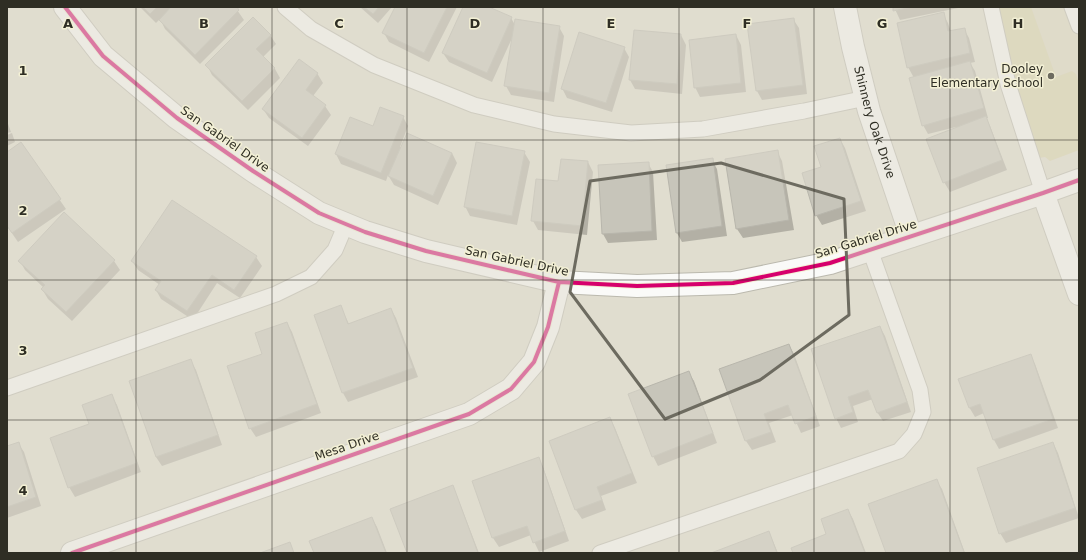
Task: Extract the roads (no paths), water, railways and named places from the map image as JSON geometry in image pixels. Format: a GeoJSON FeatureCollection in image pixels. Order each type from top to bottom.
{"type":"FeatureCollection","features":[{"type":"Feature","properties":{"kind":"street","name":"San Gabriel Drive"},"geometry":{"type":"LineString","coordinates":[[65,7],[104,56],[177,118],[253,171],[319,213],[365,232],[426,250],[559,282],[637,286],[733,283],[830,263],[1079,180]]}},
{"type":"Feature","properties":{"kind":"street","name":"Shinnery Oak Drive"},"geometry":{"type":"LineString","coordinates":[[844,7],[869,111],[911,236]]}},
{"type":"Feature","properties":{"kind":"street"},"geometry":{"type":"LineString","coordinates":[[1043,193],[1079,294]]}},
{"type":"Feature","properties":{"kind":"street","name":"Mesa Drive"},"geometry":{"type":"LineString","coordinates":[[72,553],[469,414],[511,389],[534,362],[548,327],[559,282]]}},
{"type":"Feature","properties":{"kind":"lane"},"geometry":{"type":"LineString","coordinates":[[285,7],[311,29],[374,65],[474,105],[554,124],[631,133],[703,130],[866,98]]}},
{"type":"Feature","properties":{"kind":"lane"},"geometry":{"type":"LineString","coordinates":[[991,7],[1008,84],[1043,193]]}},
{"type":"Feature","properties":{"kind":"lane"},"geometry":{"type":"LineString","coordinates":[[1072,7],[1079,26]]}},
{"type":"Feature","properties":{"kind":"lane"},"geometry":{"type":"LineString","coordinates":[[7,388],[283,290],[311,277],[335,250],[346,224]]}},
{"type":"Feature","properties":{"kind":"lane"},"geometry":{"type":"LineString","coordinates":[[600,553],[899,450],[914,434],[923,412],[920,390],[870,250]]}},
{"type":"Feature","properties":{"kind":"place","name":"Dooley Elementary School"},"geometry":{"type":"Point","coordinates":[1051,76]}}]}
